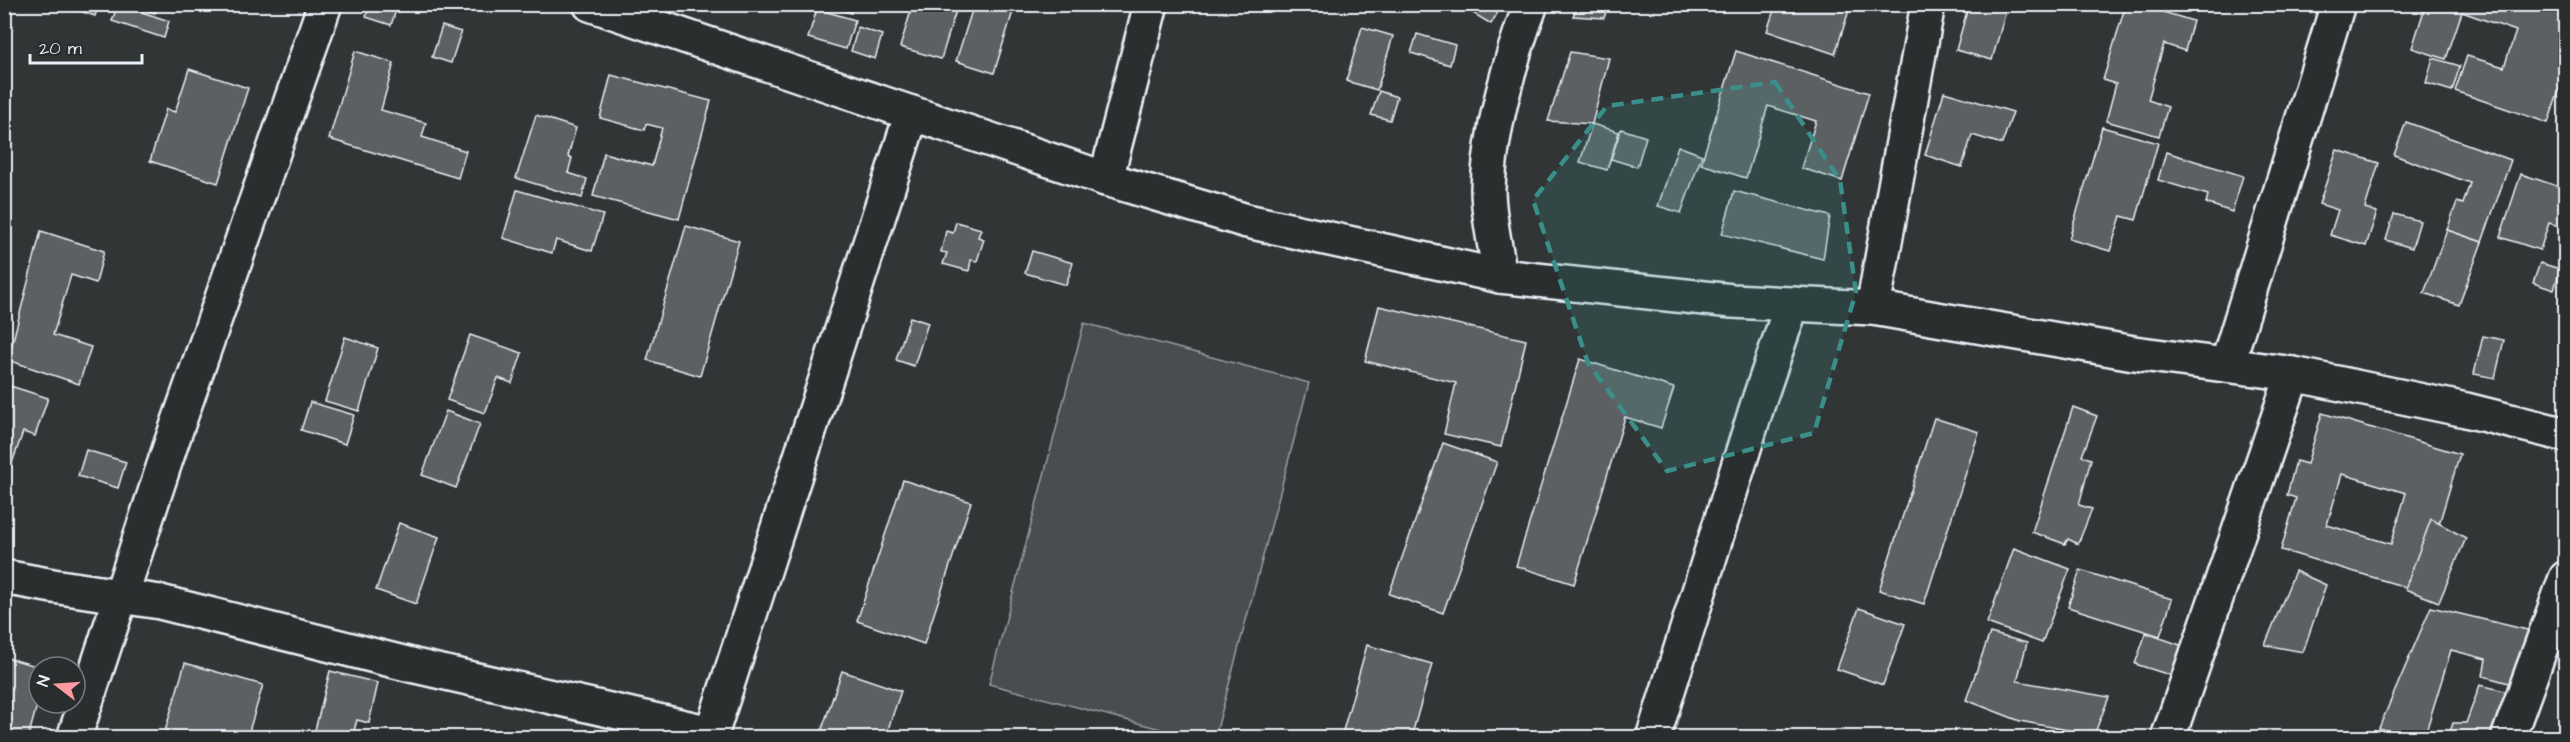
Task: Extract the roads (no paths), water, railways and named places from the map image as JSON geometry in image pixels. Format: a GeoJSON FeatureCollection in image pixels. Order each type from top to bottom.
{"type":"FeatureCollection","features":[{"type":"Feature","properties":{"kind":"street"},"geometry":{"type":"LineString","coordinates":[[74,738],[171,444],[325,4]]}},
{"type":"Feature","properties":{"kind":"street"},"geometry":{"type":"LineString","coordinates":[[590,4],[1106,179],[1247,220],[1500,276],[1732,301],[1873,308],[2134,352],[2293,374],[2565,435]]}},
{"type":"Feature","properties":{"kind":"street"},"geometry":{"type":"LineString","coordinates":[[1106,179],[1151,4]]}},
{"type":"Feature","properties":{"kind":"street"},"geometry":{"type":"LineString","coordinates":[[1500,276],[1488,191],[1491,158],[1506,82],[1531,4]]}},
{"type":"Feature","properties":{"kind":"street"},"geometry":{"type":"LineString","coordinates":[[1873,308],[1928,4]]}},
{"type":"Feature","properties":{"kind":"street"},"geometry":{"type":"LineString","coordinates":[[2227,365],[2338,4]]}},
{"type":"Feature","properties":{"kind":"street"},"geometry":{"type":"LineString","coordinates":[[4,577],[122,595],[210,614],[415,666],[711,735],[912,113]]}},
{"type":"Feature","properties":{"kind":"street"},"geometry":{"type":"LineString","coordinates":[[1653,738],[1760,397],[1792,304]]}},
{"type":"Feature","properties":{"kind":"street"},"geometry":{"type":"LineString","coordinates":[[2168,738],[2293,374]]}},
{"type":"Feature","properties":{"kind":"street"},"geometry":{"type":"LineString","coordinates":[[2508,738],[2565,578]]}}]}
